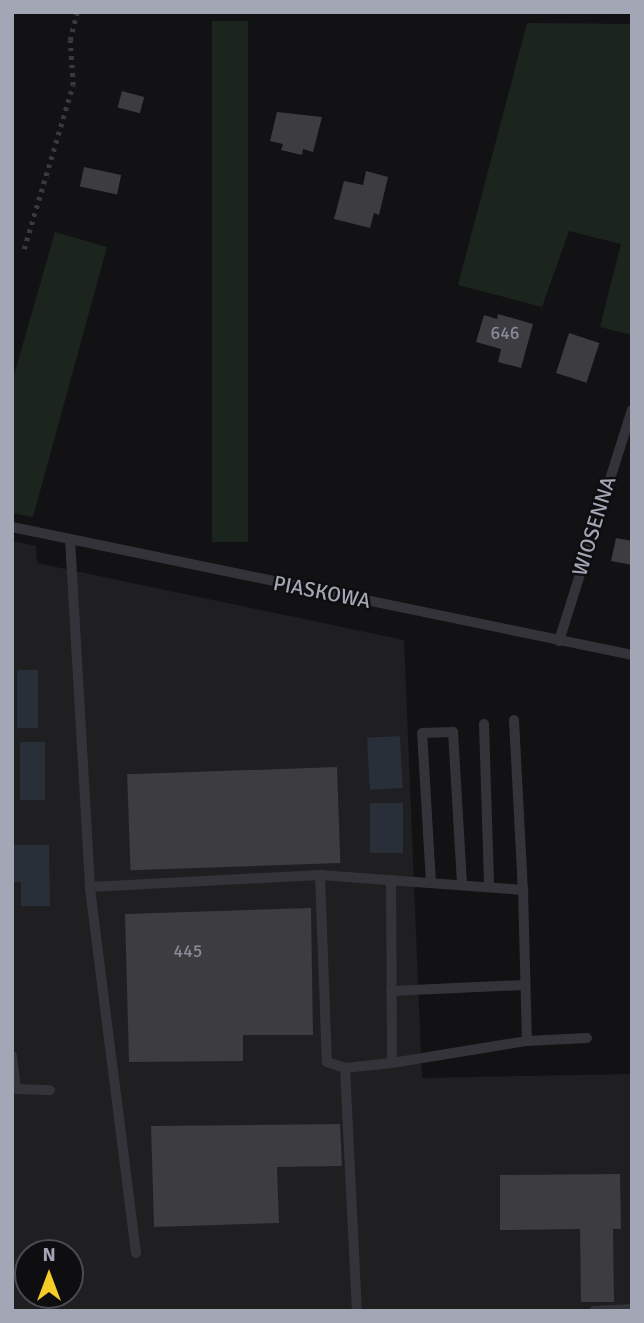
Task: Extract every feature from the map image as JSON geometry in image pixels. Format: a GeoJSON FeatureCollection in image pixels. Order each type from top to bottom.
{"type":"FeatureCollection","features":[{"type":"Feature","properties":{"kind":"lane","name":"WIOSENNA"},"geometry":{"type":"LineString","coordinates":[[559,641],[632,411]]}},
{"type":"Feature","properties":{"kind":"lane","name":"PIASKOWA"},"geometry":{"type":"LineString","coordinates":[[12,527],[311,591],[444,613],[559,641],[632,654]]}},
{"type":"Feature","properties":{"kind":"lane"},"geometry":{"type":"LineString","coordinates":[[70,539],[90,887],[136,1254]]}},
{"type":"Feature","properties":{"kind":"lane"},"geometry":{"type":"LineString","coordinates":[[514,720],[523,890],[527,1041]]}},
{"type":"Feature","properties":{"kind":"lane"},"geometry":{"type":"LineString","coordinates":[[484,724],[489,887]]}},
{"type":"Feature","properties":{"kind":"lane"},"geometry":{"type":"LineString","coordinates":[[431,883],[422,733],[453,732],[462,885]]}},
{"type":"Feature","properties":{"kind":"lane"},"geometry":{"type":"LineString","coordinates":[[90,887],[320,874],[523,890]]}},
{"type":"Feature","properties":{"kind":"lane"},"geometry":{"type":"LineString","coordinates":[[320,874],[327,1062],[345,1068],[527,1041],[587,1038]]}},
{"type":"Feature","properties":{"kind":"lane"},"geometry":{"type":"LineString","coordinates":[[391,880],[392,1063]]}},
{"type":"Feature","properties":{"kind":"lane"},"geometry":{"type":"LineString","coordinates":[[391,991],[526,985]]}},
{"type":"Feature","properties":{"kind":"lane"},"geometry":{"type":"LineString","coordinates":[[12,1056],[16,1089],[50,1090]]}},
{"type":"Feature","properties":{"kind":"lane"},"geometry":{"type":"LineString","coordinates":[[345,1068],[357,1311]]}},
{"type":"Feature","properties":{"kind":"lane"},"geometry":{"type":"LineString","coordinates":[[594,1311],[632,1310]]}},
{"type":"Feature","properties":{"kind":"path"},"geometry":{"type":"LineString","coordinates":[[24,248],[74,85],[70,40],[77,12]]}},
{"type":"Feature","properties":{"kind":"shaded area"},"geometry":{"type":"Polygon","coordinates":[[[212,21],[248,21],[248,542],[212,542],[212,21]]]}},
{"type":"Feature","properties":{"kind":"shaded area"},"geometry":{"type":"Polygon","coordinates":[[[527,23],[632,24],[632,335],[600,327],[621,244],[569,231],[542,307],[458,285],[527,23]]]}},
{"type":"Feature","properties":{"kind":"shaded area"},"geometry":{"type":"Polygon","coordinates":[[[55,232],[107,247],[33,517],[12,513],[12,382],[55,232]]]}},
{"type":"Feature","properties":{"kind":"shaded area"},"geometry":{"type":"Polygon","coordinates":[[[12,541],[36,546],[37,563],[404,640],[422,1078],[632,1074],[632,1311],[12,1311],[12,541]]]}},
{"type":"Feature","properties":{"kind":"shaded area"},"geometry":{"type":"Polygon","coordinates":[[[17,670],[38,670],[38,728],[17,728],[17,670]]]}},
{"type":"Feature","properties":{"kind":"shaded area"},"geometry":{"type":"Polygon","coordinates":[[[400,736],[403,788],[370,790],[367,738],[400,736]]]}},
{"type":"Feature","properties":{"kind":"shaded area"},"geometry":{"type":"Polygon","coordinates":[[[20,742],[45,742],[45,800],[20,800],[20,742]]]}},
{"type":"Feature","properties":{"kind":"shaded area"},"geometry":{"type":"Polygon","coordinates":[[[370,803],[403,803],[403,853],[370,853],[370,803]]]}},
{"type":"Feature","properties":{"kind":"shaded area"},"geometry":{"type":"Polygon","coordinates":[[[12,845],[49,845],[50,906],[21,906],[21,882],[12,882],[12,845]]]}},
{"type":"Feature","properties":{"kind":"building"},"geometry":{"type":"Polygon","coordinates":[[[122,91],[144,97],[140,113],[118,107],[122,91]]]}},
{"type":"Feature","properties":{"kind":"building"},"geometry":{"type":"Polygon","coordinates":[[[277,112],[322,117],[313,152],[303,149],[302,155],[281,150],[283,144],[270,141],[277,112]]]}},
{"type":"Feature","properties":{"kind":"building"},"geometry":{"type":"Polygon","coordinates":[[[84,167],[121,175],[117,194],[80,187],[84,167]]]}},
{"type":"Feature","properties":{"kind":"building"},"geometry":{"type":"Polygon","coordinates":[[[366,171],[388,177],[379,215],[374,213],[370,228],[334,219],[344,181],[363,185],[366,171]]]}},
{"type":"Feature","properties":{"kind":"building"},"geometry":{"type":"Polygon","coordinates":[[[498,314],[533,324],[521,368],[498,362],[501,349],[476,342],[484,315],[497,319],[498,314]]]}},
{"type":"Feature","properties":{"kind":"building"},"geometry":{"type":"Polygon","coordinates":[[[569,333],[599,343],[586,383],[556,373],[569,333]]]}},
{"type":"Feature","properties":{"kind":"building"},"geometry":{"type":"Polygon","coordinates":[[[616,538],[632,541],[632,565],[611,561],[616,538]]]}},
{"type":"Feature","properties":{"kind":"building"},"geometry":{"type":"Polygon","coordinates":[[[337,767],[340,863],[130,870],[127,774],[337,767]]]}},
{"type":"Feature","properties":{"kind":"building"},"geometry":{"type":"Polygon","coordinates":[[[311,908],[313,1035],[243,1035],[243,1061],[129,1062],[125,914],[311,908]]]}},
{"type":"Feature","properties":{"kind":"building"},"geometry":{"type":"Polygon","coordinates":[[[340,1124],[342,1166],[277,1167],[279,1223],[154,1227],[151,1126],[340,1124]]]}},
{"type":"Feature","properties":{"kind":"building"},"geometry":{"type":"Polygon","coordinates":[[[620,1174],[621,1229],[613,1229],[614,1302],[581,1302],[580,1229],[500,1230],[500,1175],[620,1174]]]}}]}
